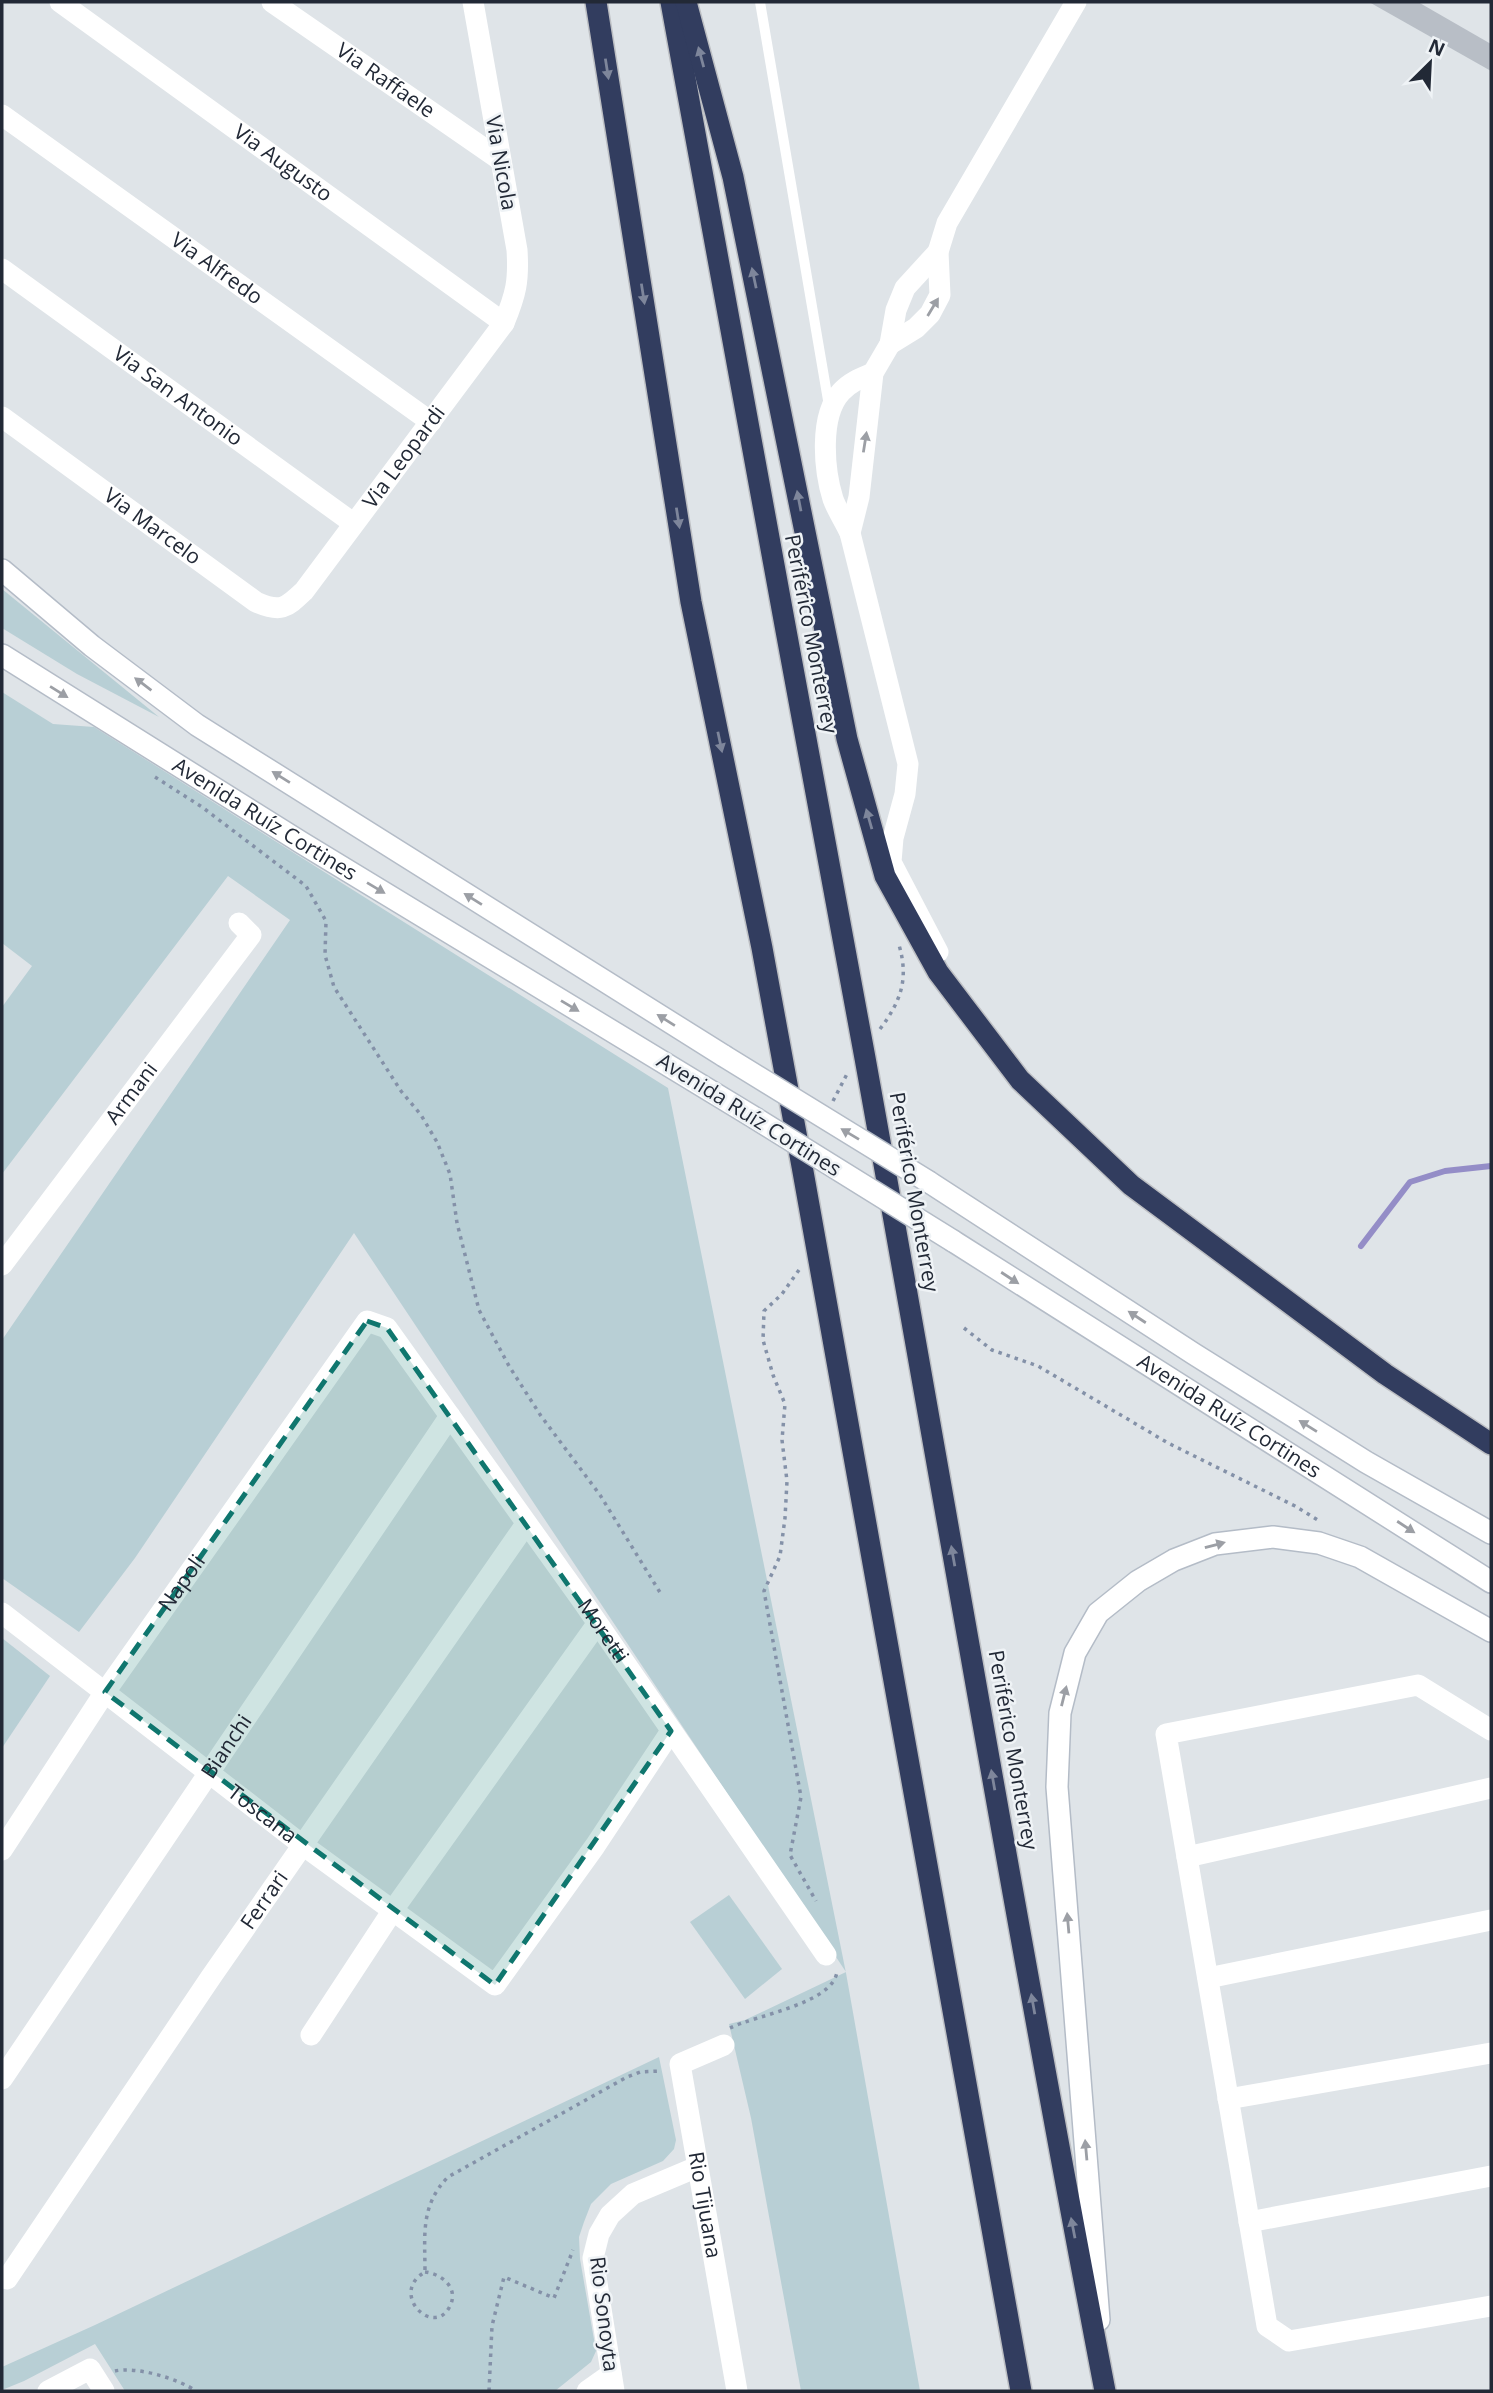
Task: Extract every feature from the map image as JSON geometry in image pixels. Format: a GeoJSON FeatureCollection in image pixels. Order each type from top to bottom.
{"type":"FeatureCollection","features":[{"type":"Feature","properties":{"kind":"highway"},"geometry":{"type":"LineString","coordinates":[[596,2],[691,602],[759,934],[800,1153],[1021,2391]]}},
{"type":"Feature","properties":{"kind":"highway","name":"Periférico Monterrey"},"geometry":{"type":"LineString","coordinates":[[671,2],[867,1068],[1065,2186],[1105,2390]]}},
{"type":"Feature","properties":{"kind":"highway"},"geometry":{"type":"LineString","coordinates":[[686,2],[733,177],[847,739],[885,876],[939,972],[1020,1080],[1130,1185],[1385,1374],[1491,1444]]}},
{"type":"Feature","properties":{"kind":"street","name":"Via Augusto"},"geometry":{"type":"LineString","coordinates":[[60,2],[504,323]]}},
{"type":"Feature","properties":{"kind":"street","name":"Via Raffaele"},"geometry":{"type":"LineString","coordinates":[[271,2],[499,159]]}},
{"type":"Feature","properties":{"kind":"street","name":"Via Nicola"},"geometry":{"type":"LineString","coordinates":[[473,2],[517,250],[519,276],[514,299],[504,323]]}},
{"type":"Feature","properties":{"kind":"street"},"geometry":{"type":"LineString","coordinates":[[890,344],[916,328],[930,314],[940,295],[938,252],[947,223],[1076,2]]}},
{"type":"Feature","properties":{"kind":"street","name":"Via Alfredo"},"geometry":{"type":"LineString","coordinates":[[2,116],[431,422]]}},
{"type":"Feature","properties":{"kind":"street"},"geometry":{"type":"LineString","coordinates":[[850,533],[859,497],[873,373],[890,344],[905,288],[938,252]]}},
{"type":"Feature","properties":{"kind":"street","name":"Via San Antonio"},"geometry":{"type":"LineString","coordinates":[[2,269],[353,523]]}},
{"type":"Feature","properties":{"kind":"street","name":"Via Leopardi"},"geometry":{"type":"LineString","coordinates":[[304,591],[504,323]]}},
{"type":"Feature","properties":{"kind":"street"},"geometry":{"type":"LineString","coordinates":[[873,373],[852,381],[839,394],[830,413],[825,458],[833,499],[850,533],[908,765],[905,793],[893,838],[891,862],[960,993],[1064,1119],[1385,1374],[1471,1440],[1491,1451]]}},
{"type":"Feature","properties":{"kind":"street","name":"Via Marcelo"},"geometry":{"type":"LineString","coordinates":[[2,417],[257,602],[277,609],[288,606],[304,591]]}},
{"type":"Feature","properties":{"kind":"street","name":"Avenida Ruíz Cortines"},"geometry":{"type":"LineString","coordinates":[[2,570],[92,646],[197,724],[723,1056],[929,1182],[1366,1462],[1491,1532]]}},
{"type":"Feature","properties":{"kind":"street","name":"Avenida Ruíz Cortines"},"geometry":{"type":"LineString","coordinates":[[2,655],[302,843],[953,1241],[1491,1581]]}},
{"type":"Feature","properties":{"kind":"street","name":"Armani"},"geometry":{"type":"LineString","coordinates":[[2,1265],[251,935],[239,923]]}},
{"type":"Feature","properties":{"kind":"street","name":"Moretti"},"geometry":{"type":"LineString","coordinates":[[368,1321],[387,1328],[832,1961]]}},
{"type":"Feature","properties":{"kind":"street","name":"Napoli"},"geometry":{"type":"LineString","coordinates":[[2,1850],[105,1692],[368,1321]]}},
{"type":"Feature","properties":{"kind":"street","name":"Bianchi"},"geometry":{"type":"LineString","coordinates":[[2,2079],[450,1416]]}},
{"type":"Feature","properties":{"kind":"street","name":"Ferrari"},"geometry":{"type":"LineString","coordinates":[[7,2279],[303,1844],[526,1524]]}},
{"type":"Feature","properties":{"kind":"street"},"geometry":{"type":"LineString","coordinates":[[1105,2390],[1057,1787],[1060,1713],[1075,1653],[1098,1613],[1138,1581],[1174,1560],[1216,1544],[1273,1537],[1319,1543],[1360,1557],[1491,1631]]}},
{"type":"Feature","properties":{"kind":"street","name":"Toscana"},"geometry":{"type":"LineString","coordinates":[[2,1613],[303,1844],[495,1984],[595,1846],[671,1731]]}},
{"type":"Feature","properties":{"kind":"street"},"geometry":{"type":"LineString","coordinates":[[311,2035],[393,1910],[597,1624]]}},
{"type":"Feature","properties":{"kind":"street"},"geometry":{"type":"LineString","coordinates":[[1491,1730],[1418,1685],[1166,1734],[1267,2326],[1289,2341],[1491,2306]]}},
{"type":"Feature","properties":{"kind":"street"},"geometry":{"type":"LineString","coordinates":[[1187,1857],[1491,1788]]}},
{"type":"Feature","properties":{"kind":"street"},"geometry":{"type":"LineString","coordinates":[[1208,1978],[1491,1920]]}},
{"type":"Feature","properties":{"kind":"street","name":"Rio Tijuana"},"geometry":{"type":"LineString","coordinates":[[724,2045],[680,2064],[737,2391]]}},
{"type":"Feature","properties":{"kind":"street"},"geometry":{"type":"LineString","coordinates":[[1228,2099],[1491,2053]]}},
{"type":"Feature","properties":{"kind":"street","name":"Rio Sonoyta"},"geometry":{"type":"LineString","coordinates":[[612,2382],[593,2258],[598,2234],[610,2215],[633,2194],[697,2167]]}},
{"type":"Feature","properties":{"kind":"street"},"geometry":{"type":"LineString","coordinates":[[1250,2222],[1491,2176]]}},
{"type":"Feature","properties":{"kind":"street"},"geometry":{"type":"LineString","coordinates":[[48,2391],[101,2377]]}},
{"type":"Feature","properties":{"kind":"street"},"geometry":{"type":"LineString","coordinates":[[587,2391],[612,2382]]}},
{"type":"Feature","properties":{"kind":"lane"},"geometry":{"type":"LineString","coordinates":[[760,2],[830,413]]}},
{"type":"Feature","properties":{"kind":"path"},"geometry":{"type":"LineString","coordinates":[[145,771],[202,807],[306,886],[326,921],[325,955],[334,987],[401,1091],[421,1115],[446,1163],[457,1223],[479,1310],[509,1366],[541,1416],[600,1495],[662,1594]]}},
{"type":"Feature","properties":{"kind":"path"},"geometry":{"type":"LineString","coordinates":[[879,1031],[900,999],[904,961],[898,942]]}},
{"type":"Feature","properties":{"kind":"path"},"geometry":{"type":"LineString","coordinates":[[830,1107],[841,1083],[849,1073]]}},
{"type":"Feature","properties":{"kind":"path"},"geometry":{"type":"LineString","coordinates":[[800,1260],[798,1272],[782,1294],[764,1311],[764,1340],[772,1375],[785,1404],[782,1440],[787,1480],[780,1556],[764,1591],[801,1797],[790,1856],[818,1906]]}},
{"type":"Feature","properties":{"kind":"path"},"geometry":{"type":"LineString","coordinates":[[964,1328],[992,1350],[1038,1366],[1168,1443],[1330,1527]]}},
{"type":"Feature","properties":{"kind":"path"},"geometry":{"type":"LineString","coordinates":[[724,2045],[726,2029],[745,2020],[816,1998],[836,1977],[832,1961]]}},
{"type":"Feature","properties":{"kind":"path"},"geometry":{"type":"LineString","coordinates":[[425,2273],[427,2212],[432,2197],[448,2177],[626,2077],[640,2072],[667,2072]]}},
{"type":"Feature","properties":{"kind":"path"},"geometry":{"type":"LineString","coordinates":[[489,2391],[492,2326],[504,2277],[554,2298],[575,2244]]}},
{"type":"Feature","properties":{"kind":"path"},"geometry":{"type":"LineString","coordinates":[[425,2273],[443,2278],[450,2286],[453,2297],[446,2313],[440,2316],[422,2315],[412,2302],[413,2285],[418,2276],[425,2273]]}},
{"type":"Feature","properties":{"kind":"path"},"geometry":{"type":"LineString","coordinates":[[101,2377],[119,2369],[152,2373],[196,2391]]}},
{"type":"Feature","properties":{"kind":"highlighted area"},"geometry":{"type":"Polygon","coordinates":[[[367,1321],[387,1328],[671,1731],[495,1985],[105,1692],[367,1321]]]}},
{"type":"Feature","properties":{"kind":"shaded area"},"geometry":{"type":"Polygon","coordinates":[[[2,589],[159,717],[77,674],[2,628],[2,589]]]}},
{"type":"Feature","properties":{"kind":"shaded area"},"geometry":{"type":"Polygon","coordinates":[[[2,692],[53,724],[94,727],[668,1088],[846,1972],[354,1233],[135,1558],[79,1632],[2,1578],[2,1340],[290,920],[228,876],[2,1174],[2,1007],[32,966],[2,943],[2,692]]]}},
{"type":"Feature","properties":{"kind":"shaded area"},"geometry":{"type":"Polygon","coordinates":[[[2,1638],[50,1676],[2,1748],[2,1638]]]}},
{"type":"Feature","properties":{"kind":"shaded area"},"geometry":{"type":"Polygon","coordinates":[[[729,1895],[782,1969],[745,1999],[690,1922],[729,1895]]]}},
{"type":"Feature","properties":{"kind":"shaded area"},"geometry":{"type":"Polygon","coordinates":[[[846,1972],[920,2391],[801,2391],[751,2118],[729,2024],[745,2020],[846,1972]]]}},
{"type":"Feature","properties":{"kind":"shaded area"},"geometry":{"type":"Polygon","coordinates":[[[659,2057],[676,2140],[674,2149],[663,2161],[611,2184],[591,2204],[579,2237],[580,2259],[596,2351],[591,2362],[555,2391],[125,2391],[95,2344],[2,2390],[2,2367],[659,2057]]]}},
{"type":"Feature","properties":{"kind":"building"},"geometry":{"type":"Polygon","coordinates":[[[1369,2],[1418,2],[1491,44],[1491,71],[1369,2]]]}},
{"type":"Feature","properties":{"kind":"waterway"},"geometry":{"type":"LineString","coordinates":[[1361,1246],[1410,1182],[1445,1171],[1491,1166]]}}]}
